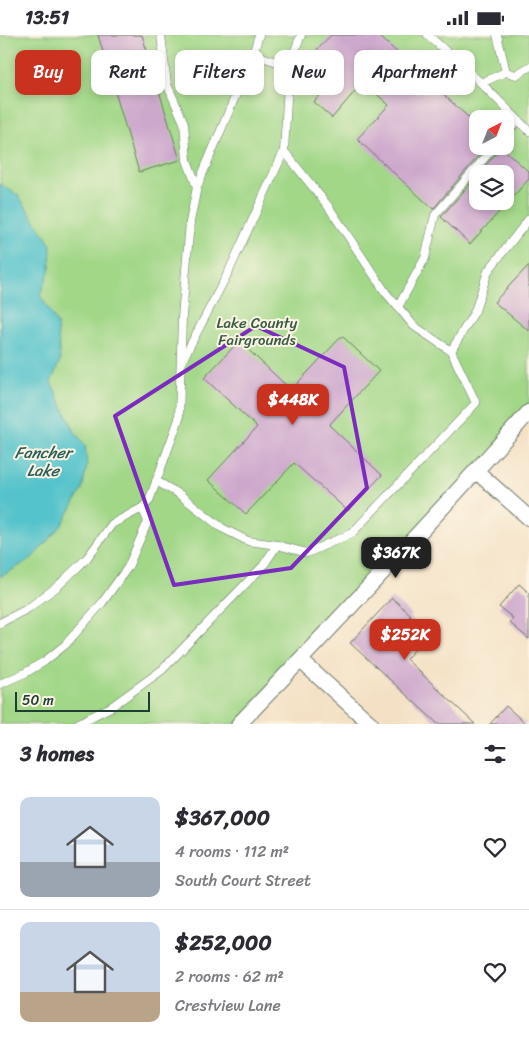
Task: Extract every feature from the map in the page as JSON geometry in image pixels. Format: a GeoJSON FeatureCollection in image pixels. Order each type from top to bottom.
{"type":"FeatureCollection","features":[{"type":"Feature","properties":{"kind":"street"},"geometry":{"type":"LineString","coordinates":[[239,724],[529,412]]}},
{"type":"Feature","properties":{"kind":"street"},"geometry":{"type":"LineString","coordinates":[[476,471],[529,518]]}},
{"type":"Feature","properties":{"kind":"street"},"geometry":{"type":"LineString","coordinates":[[300,660],[371,724]]}},
{"type":"Feature","properties":{"kind":"lane"},"geometry":{"type":"LineString","coordinates":[[162,35],[167,84],[184,123],[187,160],[197,187]]}},
{"type":"Feature","properties":{"kind":"lane"},"geometry":{"type":"LineString","coordinates":[[254,50],[259,35]]}},
{"type":"Feature","properties":{"kind":"lane"},"geometry":{"type":"LineString","coordinates":[[296,50],[302,35]]}},
{"type":"Feature","properties":{"kind":"lane"},"geometry":{"type":"LineString","coordinates":[[428,35],[481,83],[529,131]]}},
{"type":"Feature","properties":{"kind":"lane"},"geometry":{"type":"LineString","coordinates":[[496,35],[506,72]]}},
{"type":"Feature","properties":{"kind":"lane"},"geometry":{"type":"LineString","coordinates":[[481,83],[506,72],[516,75],[528,68]]}},
{"type":"Feature","properties":{"kind":"lane"},"geometry":{"type":"LineString","coordinates":[[0,623],[27,609],[58,585],[87,558],[112,524],[142,508],[149,501],[180,419],[182,317],[189,231],[197,187],[236,95]]}},
{"type":"Feature","properties":{"kind":"lane"},"geometry":{"type":"LineString","coordinates":[[181,362],[229,271],[284,151],[287,95]]}},
{"type":"Feature","properties":{"kind":"lane"},"geometry":{"type":"LineString","coordinates":[[514,125],[518,120]]}},
{"type":"Feature","properties":{"kind":"lane"},"geometry":{"type":"LineString","coordinates":[[156,481],[179,494],[222,528],[248,541],[277,545],[307,553],[352,533],[476,403],[451,351],[414,326],[386,293],[328,206],[284,151]]}},
{"type":"Feature","properties":{"kind":"lane"},"geometry":{"type":"LineString","coordinates":[[398,307],[425,258],[435,215],[487,155]]}},
{"type":"Feature","properties":{"kind":"lane"},"geometry":{"type":"LineString","coordinates":[[451,351],[475,311],[488,271],[529,219]]}},
{"type":"Feature","properties":{"kind":"lane"},"geometry":{"type":"LineString","coordinates":[[0,684],[25,673],[45,661],[65,645],[102,603],[128,567],[148,521],[142,508]]}},
{"type":"Feature","properties":{"kind":"lane"},"geometry":{"type":"LineString","coordinates":[[77,724],[111,707],[162,670],[263,566],[277,545]]}},
{"type":"Feature","properties":{"kind":"highlighted area"},"geometry":{"type":"Polygon","coordinates":[[[256,326],[344,367],[367,488],[291,568],[174,585],[115,416],[256,326]]]}},
{"type":"Feature","properties":{"kind":"green space","name":"Lake County Fairgrounds"},"geometry":{"type":"Polygon","coordinates":[[[0,35],[529,35],[529,418],[238,724],[0,724],[0,35]]]}},
{"type":"Feature","properties":{"kind":"water","name":"Fancher Lake"},"geometry":{"type":"Polygon","coordinates":[[[0,184],[18,195],[51,245],[50,269],[40,295],[57,324],[60,361],[51,382],[75,432],[85,445],[87,466],[82,490],[61,526],[31,559],[0,577],[0,184]]]}},
{"type":"Feature","properties":{"kind":"building"},"geometry":{"type":"Polygon","coordinates":[[[98,35],[142,35],[147,50],[102,50],[98,35]]]}},
{"type":"Feature","properties":{"kind":"building"},"geometry":{"type":"Polygon","coordinates":[[[331,35],[378,35],[394,50],[354,50],[354,92],[332,118],[314,102],[320,95],[344,95],[344,50],[317,50],[331,35]]]}},
{"type":"Feature","properties":{"kind":"building"},"geometry":{"type":"Polygon","coordinates":[[[116,95],[160,95],[180,160],[139,172],[116,95]]]}},
{"type":"Feature","properties":{"kind":"building"},"geometry":{"type":"Polygon","coordinates":[[[378,95],[444,95],[469,118],[469,155],[479,155],[433,209],[357,139],[389,105],[378,95]]]}},
{"type":"Feature","properties":{"kind":"building"},"geometry":{"type":"Polygon","coordinates":[[[495,155],[510,155],[529,172],[529,179],[514,196],[514,165],[486,165],[495,155]]]}},
{"type":"Feature","properties":{"kind":"building"},"geometry":{"type":"Polygon","coordinates":[[[469,185],[469,210],[501,210],[470,244],[441,217],[469,185]]]}},
{"type":"Feature","properties":{"kind":"building"},"geometry":{"type":"Polygon","coordinates":[[[529,265],[529,331],[494,302],[529,265]]]}},
{"type":"Feature","properties":{"kind":"building"},"geometry":{"type":"Polygon","coordinates":[[[342,336],[379,371],[329,425],[382,475],[348,511],[294,463],[246,514],[208,480],[257,427],[204,378],[239,341],[291,390],[342,336]]]}},
{"type":"Feature","properties":{"kind":"building"},"geometry":{"type":"Polygon","coordinates":[[[519,584],[529,593],[529,639],[509,622],[513,618],[499,607],[519,584]]]}},
{"type":"Feature","properties":{"kind":"building"},"geometry":{"type":"Polygon","coordinates":[[[392,598],[411,615],[409,617],[428,635],[406,659],[475,724],[438,724],[350,643],[392,598]]]}},
{"type":"Feature","properties":{"kind":"building"},"geometry":{"type":"Polygon","coordinates":[[[506,706],[526,724],[490,724],[506,706]]]}}]}
